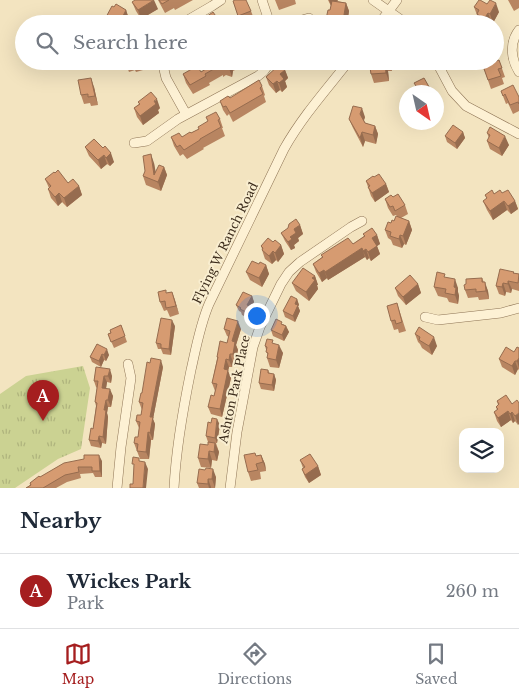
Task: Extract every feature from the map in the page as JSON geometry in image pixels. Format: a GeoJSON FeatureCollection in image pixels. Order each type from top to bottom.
{"type":"FeatureCollection","features":[{"type":"Feature","properties":{"kind":"street"},"geometry":{"type":"LineString","coordinates":[[196,15],[221,0]]}},
{"type":"Feature","properties":{"kind":"street"},"geometry":{"type":"LineString","coordinates":[[262,0],[267,15]]}},
{"type":"Feature","properties":{"kind":"street"},"geometry":{"type":"LineString","coordinates":[[373,0],[394,15]]}},
{"type":"Feature","properties":{"kind":"street"},"geometry":{"type":"LineString","coordinates":[[386,15],[397,0]]}},
{"type":"Feature","properties":{"kind":"street"},"geometry":{"type":"LineString","coordinates":[[519,30],[513,41],[512,54],[519,72]]}},
{"type":"Feature","properties":{"kind":"street"},"geometry":{"type":"LineString","coordinates":[[164,70],[166,78],[186,114]]}},
{"type":"Feature","properties":{"kind":"street"},"geometry":{"type":"LineString","coordinates":[[134,143],[147,142],[186,114],[258,76],[265,70]]}},
{"type":"Feature","properties":{"kind":"street","name":"Flying W Ranch Road"},"geometry":{"type":"LineString","coordinates":[[174,488],[179,430],[198,337],[208,304],[293,133],[342,70]]}},
{"type":"Feature","properties":{"kind":"street"},"geometry":{"type":"LineString","coordinates":[[441,70],[452,91],[466,106],[519,134]]}},
{"type":"Feature","properties":{"kind":"street","name":"Ashton Park Place"},"geometry":{"type":"LineString","coordinates":[[230,488],[236,432],[253,347],[280,284],[300,262],[362,221]]}},
{"type":"Feature","properties":{"kind":"street"},"geometry":{"type":"LineString","coordinates":[[425,317],[438,320],[501,313],[519,308]]}},
{"type":"Feature","properties":{"kind":"street"},"geometry":{"type":"LineString","coordinates":[[117,488],[131,378],[128,364]]}},
{"type":"Feature","properties":{"kind":"green space"},"geometry":{"type":"Polygon","coordinates":[[[83,366],[90,388],[81,449],[58,459],[15,488],[0,488],[0,394],[26,376],[83,366]]]}},
{"type":"Feature","properties":{"kind":"building"},"geometry":{"type":"Polygon","coordinates":[[[135,0],[154,0],[138,10],[132,2],[135,0]]]}},
{"type":"Feature","properties":{"kind":"building"},"geometry":{"type":"Polygon","coordinates":[[[159,0],[169,0],[162,4],[159,0]]]}},
{"type":"Feature","properties":{"kind":"building"},"geometry":{"type":"Polygon","coordinates":[[[246,0],[251,11],[238,15],[233,1],[246,0]]]}},
{"type":"Feature","properties":{"kind":"building"},"geometry":{"type":"Polygon","coordinates":[[[479,0],[487,4],[490,0],[496,3],[490,14],[488,13],[487,15],[478,15],[477,14],[479,10],[474,7],[479,0]]]}},
{"type":"Feature","properties":{"kind":"building"},"geometry":{"type":"Polygon","coordinates":[[[332,1],[346,3],[344,15],[327,15],[328,10],[330,10],[332,1]]]}},
{"type":"Feature","properties":{"kind":"building"},"geometry":{"type":"Polygon","coordinates":[[[116,4],[126,10],[124,15],[107,15],[112,6],[114,7],[116,4]]]}},
{"type":"Feature","properties":{"kind":"building"},"geometry":{"type":"Polygon","coordinates":[[[190,70],[200,70],[201,72],[212,70],[205,74],[206,76],[190,85],[183,74],[190,70]]]}},
{"type":"Feature","properties":{"kind":"building"},"geometry":{"type":"Polygon","coordinates":[[[274,70],[285,70],[280,74],[284,79],[279,83],[277,81],[273,84],[266,77],[274,70]]]}},
{"type":"Feature","properties":{"kind":"building"},"geometry":{"type":"Polygon","coordinates":[[[370,70],[386,70],[386,73],[371,74],[370,70]]]}},
{"type":"Feature","properties":{"kind":"building"},"geometry":{"type":"Polygon","coordinates":[[[484,70],[498,70],[501,76],[488,80],[484,70]]]}},
{"type":"Feature","properties":{"kind":"building"},"geometry":{"type":"Polygon","coordinates":[[[91,78],[95,96],[81,95],[78,80],[91,78]]]}},
{"type":"Feature","properties":{"kind":"building"},"geometry":{"type":"Polygon","coordinates":[[[424,78],[428,85],[415,85],[414,83],[424,78]]]}},
{"type":"Feature","properties":{"kind":"building"},"geometry":{"type":"Polygon","coordinates":[[[259,80],[263,94],[230,113],[226,106],[223,107],[220,101],[228,96],[230,98],[259,80]]]}},
{"type":"Feature","properties":{"kind":"building"},"geometry":{"type":"Polygon","coordinates":[[[513,85],[519,97],[519,104],[518,102],[510,105],[505,94],[503,96],[501,91],[513,85]]]}},
{"type":"Feature","properties":{"kind":"building"},"geometry":{"type":"Polygon","coordinates":[[[151,92],[157,99],[154,101],[156,104],[140,116],[134,108],[140,104],[138,102],[151,92]]]}},
{"type":"Feature","properties":{"kind":"building"},"geometry":{"type":"Polygon","coordinates":[[[353,106],[362,108],[360,114],[365,123],[375,126],[373,135],[362,132],[360,138],[349,119],[353,106]]]}},
{"type":"Feature","properties":{"kind":"building"},"geometry":{"type":"Polygon","coordinates":[[[216,112],[220,119],[218,120],[221,127],[184,150],[180,145],[177,147],[171,137],[179,133],[182,137],[199,129],[198,127],[208,121],[206,117],[216,112]]]}},
{"type":"Feature","properties":{"kind":"building"},"geometry":{"type":"Polygon","coordinates":[[[453,125],[463,132],[455,143],[445,136],[453,125]]]}},
{"type":"Feature","properties":{"kind":"building"},"geometry":{"type":"Polygon","coordinates":[[[490,127],[505,136],[499,148],[487,141],[490,135],[487,133],[490,127]]]}},
{"type":"Feature","properties":{"kind":"building"},"geometry":{"type":"Polygon","coordinates":[[[94,139],[103,148],[105,146],[111,153],[106,158],[104,155],[98,160],[85,147],[94,139]]]}},
{"type":"Feature","properties":{"kind":"building"},"geometry":{"type":"Polygon","coordinates":[[[151,154],[154,175],[159,165],[164,167],[158,182],[143,176],[145,171],[143,156],[151,154]]]}},
{"type":"Feature","properties":{"kind":"building"},"geometry":{"type":"Polygon","coordinates":[[[58,170],[68,183],[73,179],[79,186],[64,198],[59,193],[55,197],[48,189],[51,186],[45,179],[58,170]]]}},
{"type":"Feature","properties":{"kind":"building"},"geometry":{"type":"Polygon","coordinates":[[[379,174],[386,184],[372,193],[366,181],[379,174]]]}},
{"type":"Feature","properties":{"kind":"building"},"geometry":{"type":"Polygon","coordinates":[[[492,190],[494,194],[500,190],[502,193],[508,190],[515,201],[508,206],[504,201],[490,211],[483,201],[487,198],[485,195],[492,190]]]}},
{"type":"Feature","properties":{"kind":"building"},"geometry":{"type":"Polygon","coordinates":[[[398,194],[405,205],[395,211],[393,206],[390,207],[385,199],[391,195],[393,197],[398,194]]]}},
{"type":"Feature","properties":{"kind":"building"},"geometry":{"type":"Polygon","coordinates":[[[396,216],[409,221],[403,236],[400,235],[399,239],[390,236],[391,232],[385,230],[388,222],[394,221],[396,216]]]}},
{"type":"Feature","properties":{"kind":"building"},"geometry":{"type":"Polygon","coordinates":[[[296,219],[300,225],[294,229],[296,233],[290,237],[292,239],[288,242],[281,233],[296,219]]]}},
{"type":"Feature","properties":{"kind":"building"},"geometry":{"type":"Polygon","coordinates":[[[372,228],[377,235],[372,238],[377,246],[368,252],[366,249],[363,251],[362,248],[325,272],[324,270],[319,273],[313,264],[323,257],[321,255],[348,238],[353,244],[365,236],[363,234],[372,228]]]}},
{"type":"Feature","properties":{"kind":"building"},"geometry":{"type":"Polygon","coordinates":[[[268,238],[273,242],[275,240],[281,245],[275,253],[273,251],[269,256],[262,250],[261,246],[268,238]]]}},
{"type":"Feature","properties":{"kind":"building"},"geometry":{"type":"Polygon","coordinates":[[[252,261],[266,265],[259,278],[246,272],[252,261]]]}},
{"type":"Feature","properties":{"kind":"building"},"geometry":{"type":"Polygon","coordinates":[[[303,268],[315,276],[312,278],[315,280],[306,292],[292,283],[303,268]]]}},
{"type":"Feature","properties":{"kind":"building"},"geometry":{"type":"Polygon","coordinates":[[[500,269],[519,274],[518,283],[508,281],[508,284],[503,283],[502,287],[496,286],[500,269]]]}},
{"type":"Feature","properties":{"kind":"building"},"geometry":{"type":"Polygon","coordinates":[[[437,272],[445,274],[444,277],[455,279],[455,295],[445,293],[446,289],[434,287],[437,272]]]}},
{"type":"Feature","properties":{"kind":"building"},"geometry":{"type":"Polygon","coordinates":[[[410,275],[418,284],[403,297],[395,288],[410,275]]]}},
{"type":"Feature","properties":{"kind":"building"},"geometry":{"type":"Polygon","coordinates":[[[482,278],[482,282],[485,282],[486,291],[476,292],[476,289],[465,290],[466,279],[482,278]]]}},
{"type":"Feature","properties":{"kind":"building"},"geometry":{"type":"Polygon","coordinates":[[[166,290],[166,293],[172,292],[176,306],[166,308],[165,301],[160,302],[158,292],[166,290]]]}},
{"type":"Feature","properties":{"kind":"building"},"geometry":{"type":"Polygon","coordinates":[[[243,292],[252,296],[247,305],[249,306],[246,312],[236,305],[243,292]]]}},
{"type":"Feature","properties":{"kind":"building"},"geometry":{"type":"Polygon","coordinates":[[[291,296],[297,299],[295,304],[298,305],[293,316],[283,311],[291,296]]]}},
{"type":"Feature","properties":{"kind":"building"},"geometry":{"type":"Polygon","coordinates":[[[397,303],[402,322],[396,324],[395,320],[391,321],[387,306],[397,303]]]}},
{"type":"Feature","properties":{"kind":"building"},"geometry":{"type":"Polygon","coordinates":[[[161,318],[172,320],[169,349],[161,348],[161,344],[156,343],[161,318]]]}},
{"type":"Feature","properties":{"kind":"building"},"geometry":{"type":"Polygon","coordinates":[[[227,318],[238,321],[232,341],[235,342],[233,354],[230,354],[229,360],[226,359],[224,369],[228,370],[220,409],[208,407],[211,395],[214,396],[217,384],[212,383],[220,341],[227,343],[230,331],[224,329],[227,318]]]}},
{"type":"Feature","properties":{"kind":"building"},"geometry":{"type":"Polygon","coordinates":[[[276,319],[286,326],[282,335],[271,330],[276,319]]]}},
{"type":"Feature","properties":{"kind":"building"},"geometry":{"type":"Polygon","coordinates":[[[121,325],[125,336],[111,342],[108,334],[111,333],[110,330],[121,325]]]}},
{"type":"Feature","properties":{"kind":"building"},"geometry":{"type":"Polygon","coordinates":[[[419,327],[434,337],[429,346],[419,340],[420,337],[415,334],[419,327]]]}},
{"type":"Feature","properties":{"kind":"building"},"geometry":{"type":"Polygon","coordinates":[[[267,339],[273,340],[272,343],[279,345],[276,360],[267,358],[267,347],[265,346],[267,339]]]}},
{"type":"Feature","properties":{"kind":"building"},"geometry":{"type":"Polygon","coordinates":[[[97,344],[107,349],[99,361],[90,357],[97,344]]]}},
{"type":"Feature","properties":{"kind":"building"},"geometry":{"type":"Polygon","coordinates":[[[506,347],[514,352],[517,347],[519,348],[519,358],[512,366],[499,359],[506,347]]]}},
{"type":"Feature","properties":{"kind":"building"},"geometry":{"type":"Polygon","coordinates":[[[151,358],[161,360],[150,417],[153,417],[150,433],[148,432],[146,452],[137,451],[138,444],[134,443],[135,437],[138,437],[140,422],[136,421],[137,415],[141,415],[143,403],[139,402],[147,362],[150,363],[151,358]]]}},
{"type":"Feature","properties":{"kind":"building"},"geometry":{"type":"Polygon","coordinates":[[[96,367],[110,369],[108,376],[104,376],[102,388],[110,389],[104,410],[106,410],[103,437],[99,436],[98,441],[89,440],[91,428],[93,429],[97,403],[95,402],[98,381],[94,381],[96,367]]]}},
{"type":"Feature","properties":{"kind":"building"},"geometry":{"type":"Polygon","coordinates":[[[261,369],[268,370],[268,373],[274,374],[272,385],[259,383],[261,369]]]}},
{"type":"Feature","properties":{"kind":"building"},"geometry":{"type":"Polygon","coordinates":[[[506,395],[512,404],[517,400],[519,403],[519,413],[515,416],[512,412],[510,414],[508,411],[498,418],[494,412],[498,409],[496,407],[499,404],[497,401],[506,395]]]}},
{"type":"Feature","properties":{"kind":"building"},"geometry":{"type":"Polygon","coordinates":[[[212,418],[217,419],[215,438],[206,436],[208,422],[211,423],[212,418]]]}},
{"type":"Feature","properties":{"kind":"building"},"geometry":{"type":"Polygon","coordinates":[[[208,442],[215,443],[214,452],[209,451],[208,459],[198,458],[200,444],[208,445],[208,442]]]}},
{"type":"Feature","properties":{"kind":"building"},"geometry":{"type":"Polygon","coordinates":[[[255,453],[256,456],[261,455],[263,462],[256,464],[258,470],[248,472],[244,455],[255,453]]]}},
{"type":"Feature","properties":{"kind":"building"},"geometry":{"type":"Polygon","coordinates":[[[310,454],[318,466],[305,475],[302,469],[305,467],[300,460],[310,454]]]}},
{"type":"Feature","properties":{"kind":"building"},"geometry":{"type":"Polygon","coordinates":[[[84,455],[99,455],[100,471],[92,471],[92,467],[78,467],[79,472],[65,475],[43,488],[26,488],[39,476],[64,463],[84,459],[84,455]]]}},
{"type":"Feature","properties":{"kind":"building"},"geometry":{"type":"Polygon","coordinates":[[[133,457],[145,462],[143,488],[130,488],[130,484],[133,484],[133,457]]]}},
{"type":"Feature","properties":{"kind":"building"},"geometry":{"type":"Polygon","coordinates":[[[206,468],[213,469],[212,479],[208,479],[208,484],[197,483],[199,469],[205,470],[206,468]]]}},
{"type":"Feature","properties":{"kind":"place","name":"Wickes Park"},"geometry":{"type":"Point","coordinates":[43,421]}}]}
